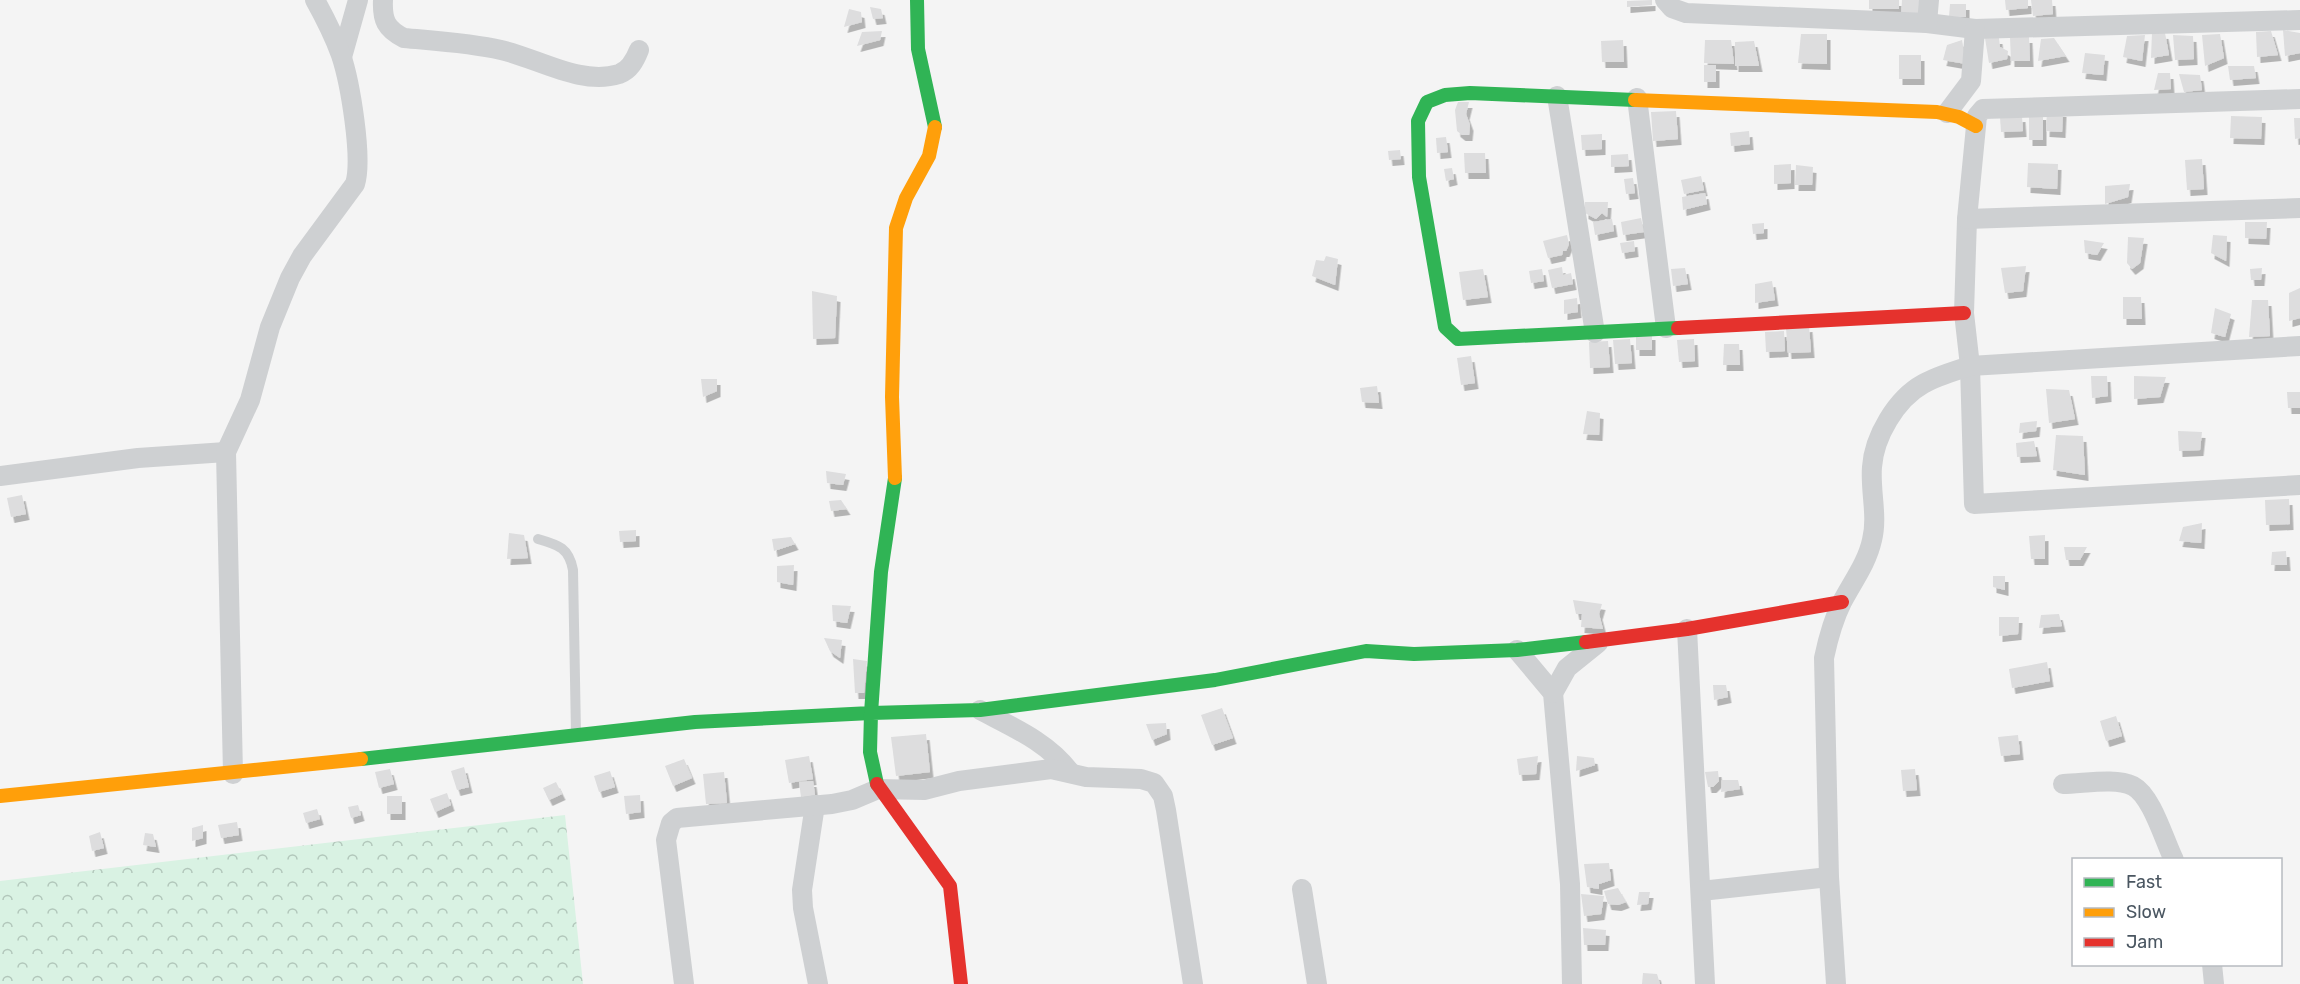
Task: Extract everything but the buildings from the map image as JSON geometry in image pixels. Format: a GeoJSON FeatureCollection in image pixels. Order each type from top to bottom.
{"type":"FeatureCollection","features":[{"type":"Feature","properties":{"kind":"street"},"geometry":{"type":"LineString","coordinates":[[233,774],[226,452],[250,400],[270,327],[285,288],[302,256],[356,183],[360,170],[342,57],[315,0]]}},
{"type":"Feature","properties":{"kind":"street"},"geometry":{"type":"LineString","coordinates":[[342,57],[358,0]]}},
{"type":"Feature","properties":{"kind":"street"},"geometry":{"type":"LineString","coordinates":[[383,0],[384,22],[391,32],[404,38],[501,50],[578,74],[603,76],[620,74],[630,66],[639,50]]}},
{"type":"Feature","properties":{"kind":"street"},"geometry":{"type":"LineString","coordinates":[[917,0],[918,49],[936,129],[932,149],[906,198],[896,228],[892,398],[896,469],[881,572],[870,752],[878,789],[950,886],[961,984]]}},
{"type":"Feature","properties":{"kind":"street"},"geometry":{"type":"LineString","coordinates":[[1665,0],[1672,8],[1686,13],[1927,23],[1975,29],[2300,20]]}},
{"type":"Feature","properties":{"kind":"street"},"geometry":{"type":"LineString","coordinates":[[1927,23],[1929,0]]}},
{"type":"Feature","properties":{"kind":"street"},"geometry":{"type":"LineString","coordinates":[[1947,113],[1971,81],[1975,29]]}},
{"type":"Feature","properties":{"kind":"street"},"geometry":{"type":"LineString","coordinates":[[1964,313],[1468,340],[1450,334],[1445,327],[1425,214],[1417,156],[1416,119],[1422,107],[1431,99],[1470,93],[1637,98],[1947,113],[1976,126]]}},
{"type":"Feature","properties":{"kind":"street"},"geometry":{"type":"LineString","coordinates":[[1557,96],[1596,333]]}},
{"type":"Feature","properties":{"kind":"street"},"geometry":{"type":"LineString","coordinates":[[1637,98],[1666,328]]}},
{"type":"Feature","properties":{"kind":"street"},"geometry":{"type":"LineString","coordinates":[[2300,99],[1989,107],[1980,112],[1976,126],[1967,219],[1964,313],[1970,366],[1974,504],[2300,484]]}},
{"type":"Feature","properties":{"kind":"street"},"geometry":{"type":"LineString","coordinates":[[1967,219],[2300,208]]}},
{"type":"Feature","properties":{"kind":"street"},"geometry":{"type":"LineString","coordinates":[[1836,984],[1829,877],[1822,676],[1830,631],[1842,602],[1859,574],[1872,541],[1875,524],[1872,468],[1882,431],[1903,400],[1922,384],[1970,366],[2300,346]]}},
{"type":"Feature","properties":{"kind":"street"},"geometry":{"type":"LineString","coordinates":[[0,476],[138,458],[226,452]]}},
{"type":"Feature","properties":{"kind":"street"},"geometry":{"type":"LineString","coordinates":[[0,796],[233,774],[695,722],[980,710],[1215,680],[1347,653],[1366,651],[1432,654],[1517,650],[1687,629],[1842,602]]}},
{"type":"Feature","properties":{"kind":"street"},"geometry":{"type":"LineString","coordinates":[[1687,629],[1704,984]]}},
{"type":"Feature","properties":{"kind":"street"},"geometry":{"type":"LineString","coordinates":[[1572,984],[1570,884],[1553,693],[1567,668],[1604,639]]}},
{"type":"Feature","properties":{"kind":"street"},"geometry":{"type":"LineString","coordinates":[[1517,650],[1553,693]]}},
{"type":"Feature","properties":{"kind":"street"},"geometry":{"type":"LineString","coordinates":[[980,710],[1033,738],[1056,755],[1070,772]]}},
{"type":"Feature","properties":{"kind":"street"},"geometry":{"type":"LineString","coordinates":[[684,984],[666,840],[671,823],[687,815],[815,805],[852,800],[878,789],[924,790],[1029,770],[1070,772],[1116,780],[1141,779],[1154,783],[1159,788],[1167,810],[1193,984]]}},
{"type":"Feature","properties":{"kind":"street"},"geometry":{"type":"LineString","coordinates":[[2063,784],[2115,783],[2133,786],[2148,801],[2173,858]]}},
{"type":"Feature","properties":{"kind":"street"},"geometry":{"type":"LineString","coordinates":[[815,805],[802,890],[803,908],[818,984]]}},
{"type":"Feature","properties":{"kind":"street"},"geometry":{"type":"LineString","coordinates":[[1701,891],[1829,877]]}},
{"type":"Feature","properties":{"kind":"street"},"geometry":{"type":"LineString","coordinates":[[1302,889],[1317,984]]}},
{"type":"Feature","properties":{"kind":"street"},"geometry":{"type":"LineString","coordinates":[[2212,966],[2214,984]]}},
{"type":"Feature","properties":{"kind":"lane"},"geometry":{"type":"LineString","coordinates":[[538,539],[566,548],[572,563],[576,734]]}},
{"type":"Feature","properties":{"kind":"green space"},"geometry":{"type":"Polygon","coordinates":[[[565,815],[583,984],[0,984],[0,881],[565,815]]]}},
{"type":"Feature","properties":{"kind":"traffic: fast"},"geometry":{"type":"LineString","coordinates":[[917,0],[918,49],[935,127]]}},
{"type":"Feature","properties":{"kind":"traffic: fast"},"geometry":{"type":"LineString","coordinates":[[1635,100],[1470,93],[1445,95],[1427,102],[1418,121],[1419,177],[1445,327],[1458,339],[1678,328]]}},
{"type":"Feature","properties":{"kind":"traffic: fast"},"geometry":{"type":"LineString","coordinates":[[361,759],[695,722],[871,713],[881,572],[895,478]]}},
{"type":"Feature","properties":{"kind":"traffic: fast"},"geometry":{"type":"LineString","coordinates":[[877,784],[870,752],[871,713],[980,710],[1215,680],[1366,651],[1414,654],[1517,650],[1586,642]]}},
{"type":"Feature","properties":{"kind":"traffic: slow"},"geometry":{"type":"LineString","coordinates":[[1635,100],[1937,112],[1959,117],[1976,126]]}},
{"type":"Feature","properties":{"kind":"traffic: slow"},"geometry":{"type":"LineString","coordinates":[[895,478],[892,397],[896,228],[906,198],[929,156],[935,127]]}},
{"type":"Feature","properties":{"kind":"traffic: slow"},"geometry":{"type":"LineString","coordinates":[[0,796],[361,759]]}},
{"type":"Feature","properties":{"kind":"traffic: jam"},"geometry":{"type":"LineString","coordinates":[[1678,328],[1964,313]]}},
{"type":"Feature","properties":{"kind":"traffic: jam"},"geometry":{"type":"LineString","coordinates":[[1586,642],[1687,629],[1842,602]]}},
{"type":"Feature","properties":{"kind":"traffic: jam"},"geometry":{"type":"LineString","coordinates":[[877,784],[950,886],[961,984]]}}]}
